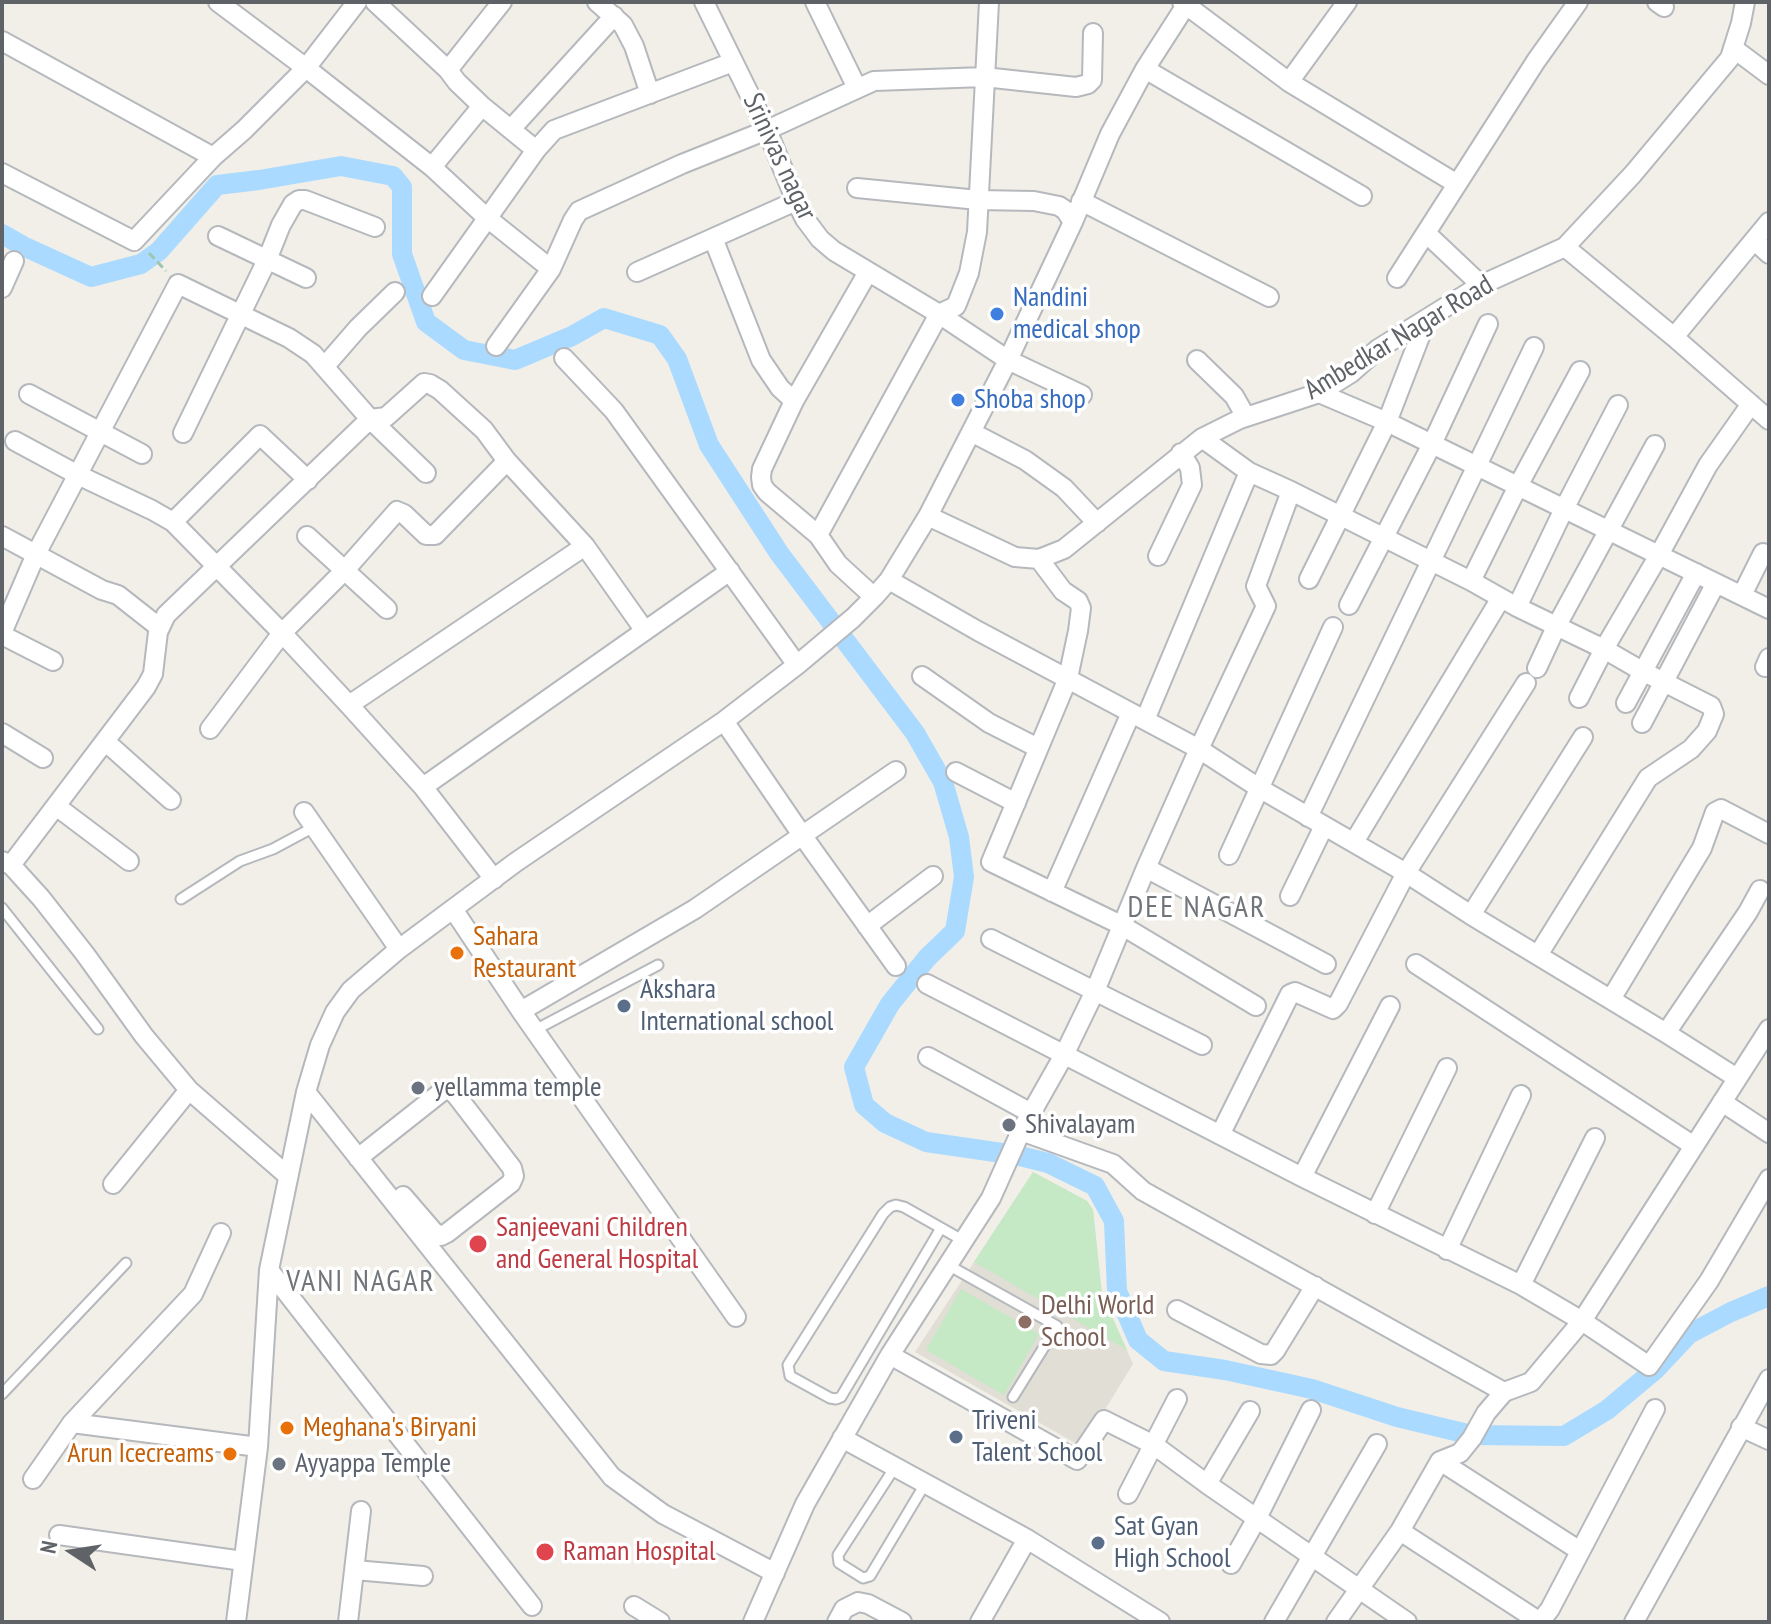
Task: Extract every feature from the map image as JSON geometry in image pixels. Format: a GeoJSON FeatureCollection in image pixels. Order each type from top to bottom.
{"type":"FeatureCollection","features":[{"type":"Feature","properties":{"kind":"street"},"geometry":{"type":"LineString","coordinates":[[218,2],[432,167],[486,217],[551,269]]}},
{"type":"Feature","properties":{"kind":"street"},"geometry":{"type":"LineString","coordinates":[[2,173],[134,241],[213,157],[306,68],[357,2]]}},
{"type":"Feature","properties":{"kind":"street"},"geometry":{"type":"LineString","coordinates":[[375,2],[482,106],[536,150]]}},
{"type":"Feature","properties":{"kind":"street"},"geometry":{"type":"LineString","coordinates":[[448,70],[502,2]]}},
{"type":"Feature","properties":{"kind":"street"},"geometry":{"type":"LineString","coordinates":[[597,2],[623,25],[634,46],[650,94]]}},
{"type":"Feature","properties":{"kind":"street","name":"Srinivas nagar"},"geometry":{"type":"LineString","coordinates":[[704,2],[767,130],[796,201],[820,239],[834,251],[1008,360],[1082,395]]}},
{"type":"Feature","properties":{"kind":"street"},"geometry":{"type":"LineString","coordinates":[[815,2],[857,88]]}},
{"type":"Feature","properties":{"kind":"street"},"geometry":{"type":"LineString","coordinates":[[818,535],[939,314],[956,306],[969,273],[977,232],[989,2]]}},
{"type":"Feature","properties":{"kind":"street"},"geometry":{"type":"LineString","coordinates":[[1289,82],[1347,2]]}},
{"type":"Feature","properties":{"kind":"street"},"geometry":{"type":"LineString","coordinates":[[1397,278],[1536,61],[1578,2]]}},
{"type":"Feature","properties":{"kind":"street","name":"Ambedkar Nagar Road"},"geometry":{"type":"LineString","coordinates":[[1039,559],[1064,549],[1202,438],[1246,417],[1319,393],[1351,373],[1378,349],[1481,285],[1565,247],[1643,163],[1730,58],[1745,2]]}},
{"type":"Feature","properties":{"kind":"street"},"geometry":{"type":"LineString","coordinates":[[236,1622],[258,1447],[269,1270],[306,1092],[320,1045],[335,1012],[351,990],[399,949],[516,862],[724,721],[797,665],[853,618],[889,580],[928,516],[1008,360],[1073,222],[1110,134],[1185,3],[1289,82],[1457,184]]}},
{"type":"Feature","properties":{"kind":"street"},"geometry":{"type":"LineString","coordinates":[[511,129],[614,16]]}},
{"type":"Feature","properties":{"kind":"street"},"geometry":{"type":"LineString","coordinates":[[496,346],[551,269],[579,211],[874,81],[984,77],[1076,87],[1088,84],[1092,80],[1093,33]]}},
{"type":"Feature","properties":{"kind":"street"},"geometry":{"type":"LineString","coordinates":[[2,41],[213,157]]}},
{"type":"Feature","properties":{"kind":"street"},"geometry":{"type":"LineString","coordinates":[[1733,48],[1769,75]]}},
{"type":"Feature","properties":{"kind":"street"},"geometry":{"type":"LineString","coordinates":[[432,296],[486,217],[554,130],[733,62]]}},
{"type":"Feature","properties":{"kind":"street"},"geometry":{"type":"LineString","coordinates":[[1145,69],[1362,196]]}},
{"type":"Feature","properties":{"kind":"street"},"geometry":{"type":"LineString","coordinates":[[432,167],[482,106]]}},
{"type":"Feature","properties":{"kind":"street"},"geometry":{"type":"LineString","coordinates":[[857,188],[978,200],[1034,201],[1059,206],[1073,222]]}},
{"type":"Feature","properties":{"kind":"street"},"geometry":{"type":"LineString","coordinates":[[183,433],[293,204],[305,200],[375,227]]}},
{"type":"Feature","properties":{"kind":"street"},"geometry":{"type":"LineString","coordinates":[[637,272],[796,201]]}},
{"type":"Feature","properties":{"kind":"street"},"geometry":{"type":"LineString","coordinates":[[1081,201],[1269,297]]}},
{"type":"Feature","properties":{"kind":"street"},"geometry":{"type":"LineString","coordinates":[[1674,337],[1769,222]]}},
{"type":"Feature","properties":{"kind":"street"},"geometry":{"type":"LineString","coordinates":[[1426,233],[1481,285]]}},
{"type":"Feature","properties":{"kind":"street"},"geometry":{"type":"LineString","coordinates":[[218,236],[306,278]]}},
{"type":"Feature","properties":{"kind":"street"},"geometry":{"type":"LineString","coordinates":[[713,238],[761,360],[780,388],[794,401]]}},
{"type":"Feature","properties":{"kind":"street"},"geometry":{"type":"LineString","coordinates":[[1754,240],[1769,254]]}},
{"type":"Feature","properties":{"kind":"street"},"geometry":{"type":"LineString","coordinates":[[1565,247],[1769,420]]}},
{"type":"Feature","properties":{"kind":"street"},"geometry":{"type":"LineString","coordinates":[[2,288],[14,261]]}},
{"type":"Feature","properties":{"kind":"street"},"geometry":{"type":"LineString","coordinates":[[868,272],[794,401],[761,477],[767,492],[818,535],[838,564],[874,597]]}},
{"type":"Feature","properties":{"kind":"street"},"geometry":{"type":"LineString","coordinates":[[53,661],[2,634],[36,554],[178,284],[289,338],[313,354],[370,419],[426,473]]}},
{"type":"Feature","properties":{"kind":"street"},"geometry":{"type":"LineString","coordinates":[[325,366],[395,292]]}},
{"type":"Feature","properties":{"kind":"street"},"geometry":{"type":"LineString","coordinates":[[1309,579],[1387,422],[1426,321]]}},
{"type":"Feature","properties":{"kind":"street"},"geometry":{"type":"LineString","coordinates":[[1349,605],[1432,444],[1488,324]]}},
{"type":"Feature","properties":{"kind":"street"},"geometry":{"type":"LineString","coordinates":[[1290,896],[1316,822],[1431,562],[1534,347]]}},
{"type":"Feature","properties":{"kind":"street"},"geometry":{"type":"LineString","coordinates":[[564,358],[614,411],[797,665]]}},
{"type":"Feature","properties":{"kind":"street"},"geometry":{"type":"LineString","coordinates":[[1197,360],[1234,396],[1246,417]]}},
{"type":"Feature","properties":{"kind":"street"},"geometry":{"type":"LineString","coordinates":[[1471,581],[1580,371]]}},
{"type":"Feature","properties":{"kind":"street"},"geometry":{"type":"LineString","coordinates":[[288,1176],[189,1090],[144,1036],[77,942],[7,863],[56,806],[146,687],[153,674],[160,628],[166,615],[370,419],[386,417],[424,383],[440,390],[484,430],[507,461],[585,546],[645,631]]}},
{"type":"Feature","properties":{"kind":"street"},"geometry":{"type":"LineString","coordinates":[[1319,393],[1387,422],[1769,609]]}},
{"type":"Feature","properties":{"kind":"street"},"geometry":{"type":"LineString","coordinates":[[29,394],[142,454]]}},
{"type":"Feature","properties":{"kind":"street"},"geometry":{"type":"LineString","coordinates":[[1579,698],[1708,465],[1751,404]]}},
{"type":"Feature","properties":{"kind":"street"},"geometry":{"type":"LineString","coordinates":[[1517,607],[1618,405]]}},
{"type":"Feature","properties":{"kind":"street"},"geometry":{"type":"LineString","coordinates":[[971,432],[1025,460],[1064,488],[1097,523]]}},
{"type":"Feature","properties":{"kind":"street"},"geometry":{"type":"LineString","coordinates":[[173,522],[260,435],[308,480]]}},
{"type":"Feature","properties":{"kind":"street"},"geometry":{"type":"LineString","coordinates":[[1202,438],[1249,472],[1471,581],[1711,706],[1714,714],[1707,731],[1691,749],[1648,778],[1538,955]]}},
{"type":"Feature","properties":{"kind":"street"},"geometry":{"type":"LineString","coordinates":[[15,441],[173,522],[282,633],[423,787],[494,879]]}},
{"type":"Feature","properties":{"kind":"street"},"geometry":{"type":"LineString","coordinates":[[1220,1135],[1290,994],[1295,992],[1335,1009],[1406,873],[1532,675],[1655,445]]}},
{"type":"Feature","properties":{"kind":"street"},"geometry":{"type":"LineString","coordinates":[[1158,556],[1192,485],[1190,468],[1181,453]]}},
{"type":"Feature","properties":{"kind":"street"},"geometry":{"type":"LineString","coordinates":[[210,729],[282,633],[345,570],[397,511],[426,535],[435,535],[507,461]]}},
{"type":"Feature","properties":{"kind":"street"},"geometry":{"type":"LineString","coordinates":[[1052,892],[1138,717],[1249,472]]}},
{"type":"Feature","properties":{"kind":"street"},"geometry":{"type":"LineString","coordinates":[[753,1622],[805,1504],[890,1355],[991,1198],[1021,1131],[1064,1055],[1095,991],[1146,868],[1266,606],[1256,586],[1291,491]]}},
{"type":"Feature","properties":{"kind":"street"},"geometry":{"type":"LineString","coordinates":[[928,516],[1015,557],[1039,559],[1063,591],[1078,601],[1081,608],[1068,678],[991,862],[1121,925],[1256,1006]]}},
{"type":"Feature","properties":{"kind":"street"},"geometry":{"type":"LineString","coordinates":[[2,536],[102,590],[118,595],[160,628]]}},
{"type":"Feature","properties":{"kind":"street"},"geometry":{"type":"LineString","coordinates":[[307,536],[387,609]]}},
{"type":"Feature","properties":{"kind":"street"},"geometry":{"type":"LineString","coordinates":[[349,705],[585,546]]}},
{"type":"Feature","properties":{"kind":"street"},"geometry":{"type":"LineString","coordinates":[[1742,595],[1763,553]]}},
{"type":"Feature","properties":{"kind":"street"},"geometry":{"type":"LineString","coordinates":[[423,787],[730,571]]}},
{"type":"Feature","properties":{"kind":"street"},"geometry":{"type":"LineString","coordinates":[[1626,703],[1696,573]]}},
{"type":"Feature","properties":{"kind":"street"},"geometry":{"type":"LineString","coordinates":[[889,580],[1199,749],[1737,1078]]}},
{"type":"Feature","properties":{"kind":"street"},"geometry":{"type":"LineString","coordinates":[[1642,723],[1716,583]]}},
{"type":"Feature","properties":{"kind":"street"},"geometry":{"type":"LineString","coordinates":[[1354,842],[1501,598]]}},
{"type":"Feature","properties":{"kind":"street"},"geometry":{"type":"LineString","coordinates":[[1229,855],[1333,627]]}},
{"type":"Feature","properties":{"kind":"street"},"geometry":{"type":"LineString","coordinates":[[922,676],[989,723],[1038,748]]}},
{"type":"Feature","properties":{"kind":"street"},"geometry":{"type":"LineString","coordinates":[[724,721],[896,966]]}},
{"type":"Feature","properties":{"kind":"street"},"geometry":{"type":"LineString","coordinates":[[2,733],[43,758]]}},
{"type":"Feature","properties":{"kind":"street"},"geometry":{"type":"LineString","coordinates":[[1471,915],[1583,737]]}},
{"type":"Feature","properties":{"kind":"street"},"geometry":{"type":"LineString","coordinates":[[106,742],[171,800]]}},
{"type":"Feature","properties":{"kind":"street"},"geometry":{"type":"LineString","coordinates":[[521,1011],[695,909],[896,771]]}},
{"type":"Feature","properties":{"kind":"street"},"geometry":{"type":"LineString","coordinates":[[956,772],[1016,803]]}},
{"type":"Feature","properties":{"kind":"street"},"geometry":{"type":"LineString","coordinates":[[56,806],[129,861]]}},
{"type":"Feature","properties":{"kind":"street"},"geometry":{"type":"LineString","coordinates":[[1611,999],[1702,848],[1715,812],[1721,809],[1769,834]]}},
{"type":"Feature","properties":{"kind":"street"},"geometry":{"type":"LineString","coordinates":[[309,820],[399,949]]}},
{"type":"Feature","properties":{"kind":"street"},"geometry":{"type":"LineString","coordinates":[[1146,868],[1326,964]]}},
{"type":"Feature","properties":{"kind":"street"},"geometry":{"type":"LineString","coordinates":[[867,926],[933,876]]}},
{"type":"Feature","properties":{"kind":"street"},"geometry":{"type":"LineString","coordinates":[[1666,1033],[1760,890]]}},
{"type":"Feature","properties":{"kind":"street"},"geometry":{"type":"LineString","coordinates":[[453,909],[736,1317]]}},
{"type":"Feature","properties":{"kind":"street"},"geometry":{"type":"LineString","coordinates":[[991,939],[1202,1045]]}},
{"type":"Feature","properties":{"kind":"street"},"geometry":{"type":"LineString","coordinates":[[1416,964],[1694,1146]]}},
{"type":"Feature","properties":{"kind":"street"},"geometry":{"type":"LineString","coordinates":[[927,984],[1375,1214],[1521,1285],[1649,1366],[1709,1281],[1769,1179]]}},
{"type":"Feature","properties":{"kind":"street"},"geometry":{"type":"LineString","coordinates":[[1302,1177],[1390,1006]]}},
{"type":"Feature","properties":{"kind":"street"},"geometry":{"type":"LineString","coordinates":[[1336,1622],[1400,1531],[1440,1461],[1460,1453],[1504,1392],[1531,1382],[1582,1321],[1769,1029]]}},
{"type":"Feature","properties":{"kind":"street"},"geometry":{"type":"LineString","coordinates":[[928,1057],[1031,1113]]}},
{"type":"Feature","properties":{"kind":"street"},"geometry":{"type":"LineString","coordinates":[[1375,1214],[1447,1068]]}},
{"type":"Feature","properties":{"kind":"street"},"geometry":{"type":"LineString","coordinates":[[113,1184],[189,1090]]}},
{"type":"Feature","properties":{"kind":"street"},"geometry":{"type":"LineString","coordinates":[[306,1092],[372,1165],[434,1232],[441,1236],[511,1183],[514,1176],[512,1168],[450,1090],[444,1090],[372,1165]]}},
{"type":"Feature","properties":{"kind":"street"},"geometry":{"type":"LineString","coordinates":[[1447,1250],[1521,1095]]}},
{"type":"Feature","properties":{"kind":"street"},"geometry":{"type":"LineString","coordinates":[[1722,1102],[1769,1133]]}},
{"type":"Feature","properties":{"kind":"street"},"geometry":{"type":"LineString","coordinates":[[1021,1131],[1113,1164],[1143,1191],[1504,1392]]}},
{"type":"Feature","properties":{"kind":"street"},"geometry":{"type":"LineString","coordinates":[[1521,1285],[1595,1138]]}},
{"type":"Feature","properties":{"kind":"street"},"geometry":{"type":"LineString","coordinates":[[372,1165],[612,1477],[663,1514],[775,1573]]}},
{"type":"Feature","properties":{"kind":"street"},"geometry":{"type":"LineString","coordinates":[[33,1479],[72,1423],[193,1294],[221,1233]]}},
{"type":"Feature","properties":{"kind":"street"},"geometry":{"type":"LineString","coordinates":[[269,1270],[532,1606]]}},
{"type":"Feature","properties":{"kind":"street"},"geometry":{"type":"LineString","coordinates":[[1177,1310],[1261,1354],[1271,1355],[1315,1286]]}},
{"type":"Feature","properties":{"kind":"street"},"geometry":{"type":"LineString","coordinates":[[890,1355],[1077,1460],[1104,1420],[1154,1445],[1407,1622]]}},
{"type":"Feature","properties":{"kind":"street"},"geometry":{"type":"LineString","coordinates":[[1643,1620],[1741,1427],[1769,1379]]}},
{"type":"Feature","properties":{"kind":"street"},"geometry":{"type":"LineString","coordinates":[[1128,1494],[1177,1399]]}},
{"type":"Feature","properties":{"kind":"street"},"geometry":{"type":"LineString","coordinates":[[1400,1531],[1540,1622],[1550,1609],[1655,1409]]}},
{"type":"Feature","properties":{"kind":"street"},"geometry":{"type":"LineString","coordinates":[[1231,1564],[1311,1410]]}},
{"type":"Feature","properties":{"kind":"street"},"geometry":{"type":"LineString","coordinates":[[1207,1484],[1250,1411]]}},
{"type":"Feature","properties":{"kind":"street"},"geometry":{"type":"LineString","coordinates":[[72,1423],[258,1447]]}},
{"type":"Feature","properties":{"kind":"street"},"geometry":{"type":"LineString","coordinates":[[1741,1427],[1769,1440]]}},
{"type":"Feature","properties":{"kind":"street"},"geometry":{"type":"LineString","coordinates":[[842,1438],[1027,1539],[1160,1622]]}},
{"type":"Feature","properties":{"kind":"street"},"geometry":{"type":"LineString","coordinates":[[1274,1622],[1377,1444]]}},
{"type":"Feature","properties":{"kind":"street"},"geometry":{"type":"LineString","coordinates":[[1440,1461],[1580,1551]]}},
{"type":"Feature","properties":{"kind":"street"},"geometry":{"type":"LineString","coordinates":[[348,1622],[361,1511]]}},
{"type":"Feature","properties":{"kind":"street"},"geometry":{"type":"LineString","coordinates":[[59,1535],[243,1561]]}},
{"type":"Feature","properties":{"kind":"street"},"geometry":{"type":"LineString","coordinates":[[980,1622],[1027,1539]]}},
{"type":"Feature","properties":{"kind":"street"},"geometry":{"type":"LineString","coordinates":[[355,1570],[423,1576]]}},
{"type":"Feature","properties":{"kind":"street"},"geometry":{"type":"LineString","coordinates":[[837,1622],[844,1609],[858,1602],[902,1622]]}},
{"type":"Feature","properties":{"kind":"street"},"geometry":{"type":"LineString","coordinates":[[634,1606],[660,1622]]}},
{"type":"Feature","properties":{"kind":"lane"},"geometry":{"type":"LineString","coordinates":[[181,899],[240,861],[273,849],[309,820]]}},
{"type":"Feature","properties":{"kind":"lane"},"geometry":{"type":"LineString","coordinates":[[2,908],[98,1029]]}},
{"type":"Feature","properties":{"kind":"lane"},"geometry":{"type":"LineString","coordinates":[[535,1030],[658,965]]}},
{"type":"Feature","properties":{"kind":"lane"},"geometry":{"type":"LineString","coordinates":[[941,1228],[841,1397],[830,1398],[790,1376],[788,1365],[890,1207],[896,1205],[941,1228],[964,1241]]}},
{"type":"Feature","properties":{"kind":"lane"},"geometry":{"type":"LineString","coordinates":[[2,1394],[126,1263]]}},
{"type":"Feature","properties":{"kind":"lane"},"geometry":{"type":"LineString","coordinates":[[948,1265],[1057,1326],[1013,1397]]}},
{"type":"Feature","properties":{"kind":"lane"},"geometry":{"type":"LineString","coordinates":[[895,1467],[838,1555],[839,1563],[863,1578],[870,1576],[925,1484]]}},
{"type":"Feature","properties":{"kind":"path"},"geometry":{"type":"LineString","coordinates":[[134,241],[157,260],[178,284]]}},
{"type":"Feature","properties":{"kind":"shaded area","name":"Delhi World School"},"geometry":{"type":"Polygon","coordinates":[[[1033,1172],[1087,1201],[1093,1210],[1102,1294],[1133,1364],[1082,1447],[915,1352],[1033,1172]]]}},
{"type":"Feature","properties":{"kind":"green space"},"geometry":{"type":"Polygon","coordinates":[[[1033,1172],[1087,1201],[1093,1210],[1102,1294],[1127,1350],[974,1262],[1033,1172]]]}},
{"type":"Feature","properties":{"kind":"green space"},"geometry":{"type":"Polygon","coordinates":[[[961,1289],[1039,1334],[1004,1395],[926,1350],[961,1289]]]}},
{"type":"Feature","properties":{"kind":"waterway"},"geometry":{"type":"LineString","coordinates":[[2,234],[91,277],[141,264],[159,251],[217,185],[341,166],[393,176],[402,187],[402,254],[426,322],[464,350],[515,360],[572,336],[604,318],[660,335],[677,359],[709,445],[779,553],[915,733],[943,782],[959,837],[964,877],[955,931],[927,958],[890,1004],[854,1067],[864,1105],[885,1123],[926,1142],[1016,1155],[1048,1163],[1095,1186],[1114,1221],[1117,1291],[1138,1340],[1164,1361],[1225,1370],[1312,1389],[1397,1417],[1472,1435],[1564,1436],[1607,1410],[1656,1369],[1689,1334],[1769,1296]]}},
{"type":"Feature","properties":{"kind":"place","name":"Nandini medical shop"},"geometry":{"type":"Point","coordinates":[997,314]}},
{"type":"Feature","properties":{"kind":"place","name":"Shoba shop"},"geometry":{"type":"Point","coordinates":[958,400]}},
{"type":"Feature","properties":{"kind":"place","name":"Sahara Restaurant"},"geometry":{"type":"Point","coordinates":[457,953]}},
{"type":"Feature","properties":{"kind":"place","name":"Akshara International school"},"geometry":{"type":"Point","coordinates":[624,1006]}},
{"type":"Feature","properties":{"kind":"place","name":"yellamma temple"},"geometry":{"type":"Point","coordinates":[418,1088]}},
{"type":"Feature","properties":{"kind":"place","name":"Shivalayam"},"geometry":{"type":"Point","coordinates":[1009,1125]}},
{"type":"Feature","properties":{"kind":"place","name":"Sanjeevani Children and General Hospital"},"geometry":{"type":"Point","coordinates":[478,1244]}},
{"type":"Feature","properties":{"kind":"place","name":"Delhi World School"},"geometry":{"type":"Point","coordinates":[1025,1322]}},
{"type":"Feature","properties":{"kind":"place","name":"Meghana's Biryani"},"geometry":{"type":"Point","coordinates":[287,1428]}},
{"type":"Feature","properties":{"kind":"place","name":"Triveni Talent School"},"geometry":{"type":"Point","coordinates":[956,1437]}},
{"type":"Feature","properties":{"kind":"place","name":"Arun Icecreams"},"geometry":{"type":"Point","coordinates":[230,1454]}},
{"type":"Feature","properties":{"kind":"place","name":"Ayyappa Temple"},"geometry":{"type":"Point","coordinates":[279,1464]}},
{"type":"Feature","properties":{"kind":"place","name":"Sat Gyan High School"},"geometry":{"type":"Point","coordinates":[1098,1543]}},
{"type":"Feature","properties":{"kind":"place","name":"Raman Hospital"},"geometry":{"type":"Point","coordinates":[545,1552]}},
{"type":"Feature","properties":{"kind":"district","name":"DEE NAGAR"},"geometry":{"type":"Point","coordinates":[1197,908]}},
{"type":"Feature","properties":{"kind":"district","name":"VANI NAGAR"},"geometry":{"type":"Point","coordinates":[361,1282]}}]}
